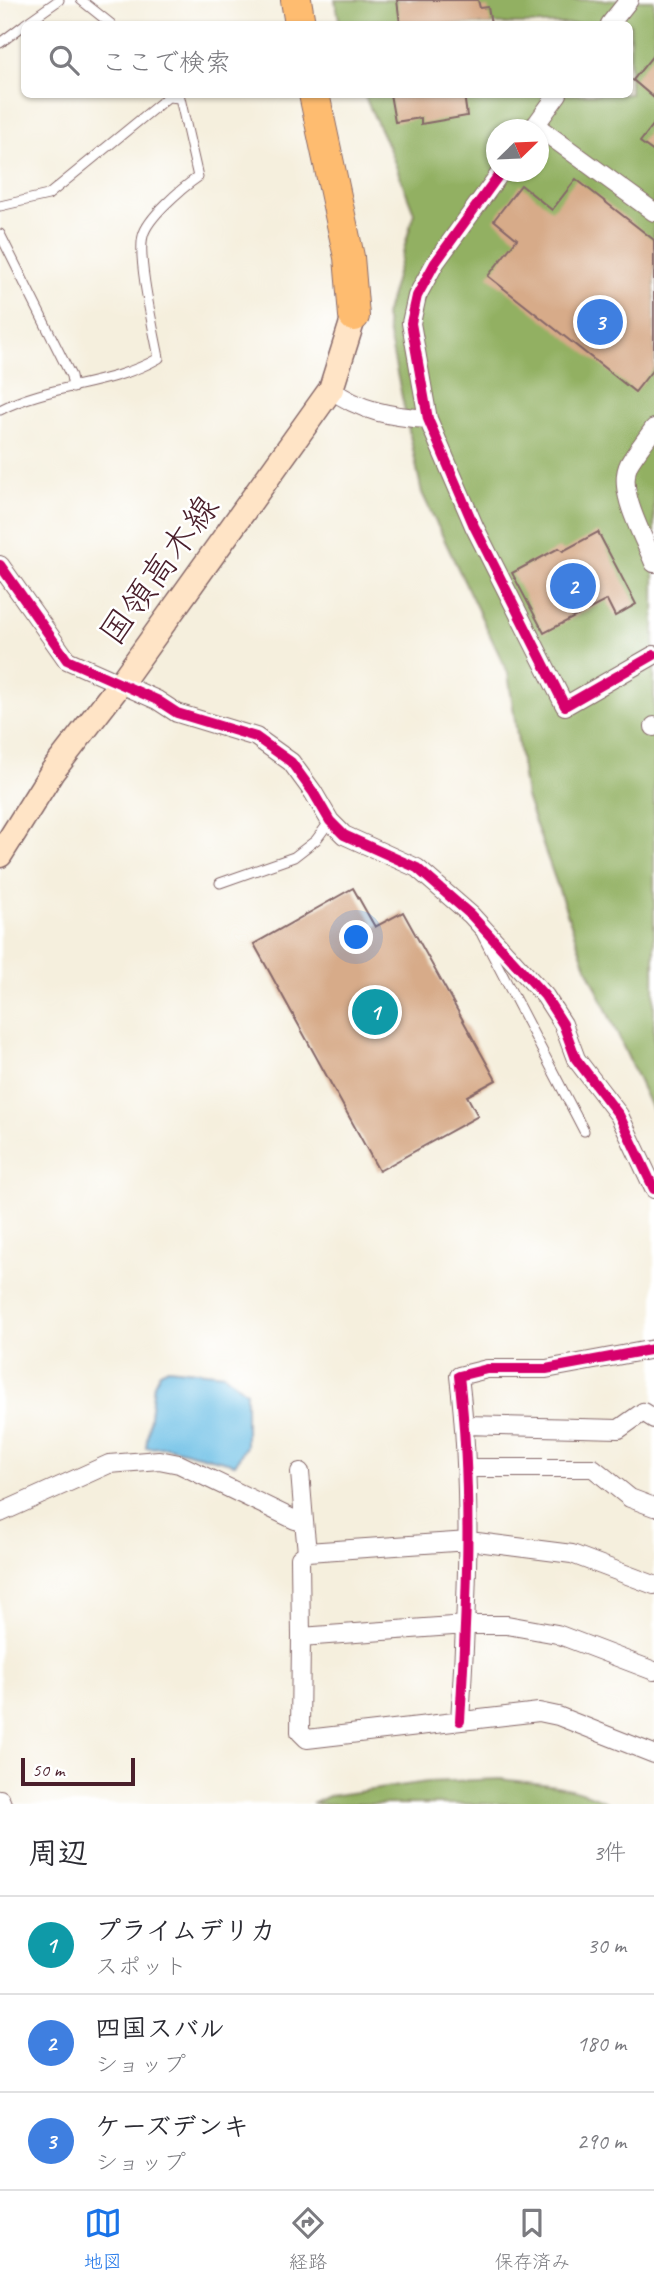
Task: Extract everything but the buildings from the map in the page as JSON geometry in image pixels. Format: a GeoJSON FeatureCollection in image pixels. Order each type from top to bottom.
{"type":"FeatureCollection","features":[{"type":"Feature","properties":{"kind":"highway"},"geometry":{"type":"LineString","coordinates":[[296,0],[300,21]]}},
{"type":"Feature","properties":{"kind":"highway"},"geometry":{"type":"LineString","coordinates":[[315,98],[349,257],[354,316]]}},
{"type":"Feature","properties":{"kind":"main road","name":"国領高木線"},"geometry":{"type":"LineString","coordinates":[[0,855],[52,772],[120,684],[331,389],[354,316]]}},
{"type":"Feature","properties":{"kind":"street"},"geometry":{"type":"LineString","coordinates":[[612,21],[629,0]]}},
{"type":"Feature","properties":{"kind":"street"},"geometry":{"type":"LineString","coordinates":[[540,119],[555,98]]}},
{"type":"Feature","properties":{"kind":"street"},"geometry":{"type":"LineString","coordinates":[[549,138],[654,212]]}},
{"type":"Feature","properties":{"kind":"street"},"geometry":{"type":"LineString","coordinates":[[495,182],[435,263],[418,296],[411,323],[428,418],[474,526],[565,706],[654,655]]}},
{"type":"Feature","properties":{"kind":"street"},"geometry":{"type":"LineString","coordinates":[[331,389],[347,402],[396,417],[428,418]]}},
{"type":"Feature","properties":{"kind":"street"},"geometry":{"type":"LineString","coordinates":[[654,428],[628,466],[624,482],[654,563]]}},
{"type":"Feature","properties":{"kind":"street"},"geometry":{"type":"LineString","coordinates":[[0,565],[67,660],[157,699],[177,713],[256,737],[291,762],[330,821],[344,835],[417,868],[471,915],[545,996],[563,1024],[576,1059],[619,1115],[654,1189]]}},
{"type":"Feature","properties":{"kind":"street"},"geometry":{"type":"LineString","coordinates":[[460,1721],[469,1541],[465,1425],[459,1376],[488,1369],[546,1368],[654,1349]]}},
{"type":"Feature","properties":{"kind":"street"},"geometry":{"type":"LineString","coordinates":[[465,1425],[619,1429],[643,1412],[654,1419]]}},
{"type":"Feature","properties":{"kind":"street"},"geometry":{"type":"LineString","coordinates":[[0,1513],[109,1464],[159,1460],[179,1464],[295,1520],[304,1521]]}},
{"type":"Feature","properties":{"kind":"street"},"geometry":{"type":"LineString","coordinates":[[467,1468],[593,1468],[630,1498],[654,1507]]}},
{"type":"Feature","properties":{"kind":"street"},"geometry":{"type":"LineString","coordinates":[[300,1472],[307,1552]]}},
{"type":"Feature","properties":{"kind":"street"},"geometry":{"type":"LineString","coordinates":[[654,1585],[572,1554],[469,1541],[307,1552],[300,1558],[300,1732],[307,1739],[539,1712],[654,1754]]}},
{"type":"Feature","properties":{"kind":"street"},"geometry":{"type":"LineString","coordinates":[[301,1637],[466,1625],[507,1625],[557,1634],[654,1671]]}},
{"type":"Feature","properties":{"kind":"street"},"geometry":{"type":"LineString","coordinates":[[0,1799],[2,1804]]}},
{"type":"Feature","properties":{"kind":"lane"},"geometry":{"type":"LineString","coordinates":[[30,21],[59,0]]}},
{"type":"Feature","properties":{"kind":"lane"},"geometry":{"type":"LineString","coordinates":[[81,0],[107,21]]}},
{"type":"Feature","properties":{"kind":"lane"},"geometry":{"type":"LineString","coordinates":[[0,43],[21,28]]}},
{"type":"Feature","properties":{"kind":"lane"},"geometry":{"type":"LineString","coordinates":[[0,206],[48,195],[166,98]]}},
{"type":"Feature","properties":{"kind":"lane"},"geometry":{"type":"LineString","coordinates":[[0,410],[37,395],[101,382],[142,368],[159,358],[141,251],[143,233],[158,214],[198,177],[180,98]]}},
{"type":"Feature","properties":{"kind":"lane"},"geometry":{"type":"LineString","coordinates":[[0,234],[65,364],[73,388]]}},
{"type":"Feature","properties":{"kind":"lane"},"geometry":{"type":"LineString","coordinates":[[220,883],[295,857],[316,840],[330,821]]}},
{"type":"Feature","properties":{"kind":"lane"},"geometry":{"type":"LineString","coordinates":[[471,915],[584,1131]]}},
{"type":"Feature","properties":{"kind":"green space"},"geometry":{"type":"Polygon","coordinates":[[[335,0],[654,0],[654,1114],[584,961],[526,797],[508,673],[422,493],[385,316],[414,213],[389,148],[365,98],[633,98],[633,21],[339,21],[335,0]]]}},
{"type":"Feature","properties":{"kind":"green space"},"geometry":{"type":"Polygon","coordinates":[[[501,1779],[571,1789],[610,1804],[312,1804],[329,1796],[427,1782],[501,1779]]]}},
{"type":"Feature","properties":{"kind":"water"},"geometry":{"type":"Polygon","coordinates":[[[168,1368],[224,1374],[246,1392],[246,1446],[235,1464],[167,1447],[146,1448],[154,1384],[160,1372],[168,1368]]]}},
{"type":"Feature","properties":{"kind":"cycle path"},"geometry":{"type":"LineString","coordinates":[[494,182],[435,263],[417,296],[411,323],[428,419],[474,526],[565,706],[654,655]]}},
{"type":"Feature","properties":{"kind":"cycle path"},"geometry":{"type":"LineString","coordinates":[[0,565],[67,660],[157,700],[177,713],[256,737],[291,762],[330,821],[344,835],[417,868],[471,915],[545,996],[563,1024],[576,1059],[619,1115],[654,1189]]}},
{"type":"Feature","properties":{"kind":"cycle path"},"geometry":{"type":"LineString","coordinates":[[460,1721],[467,1506],[459,1376],[487,1369],[546,1369],[654,1349]]}},
{"type":"Feature","properties":{"kind":"place","name":"ケーズデンキ"},"geometry":{"type":"Point","coordinates":[600,322]}},
{"type":"Feature","properties":{"kind":"place","name":"四国スバル"},"geometry":{"type":"Point","coordinates":[573,586]}},
{"type":"Feature","properties":{"kind":"place","name":"プライムデリカ"},"geometry":{"type":"Point","coordinates":[375,1012]}}]}
